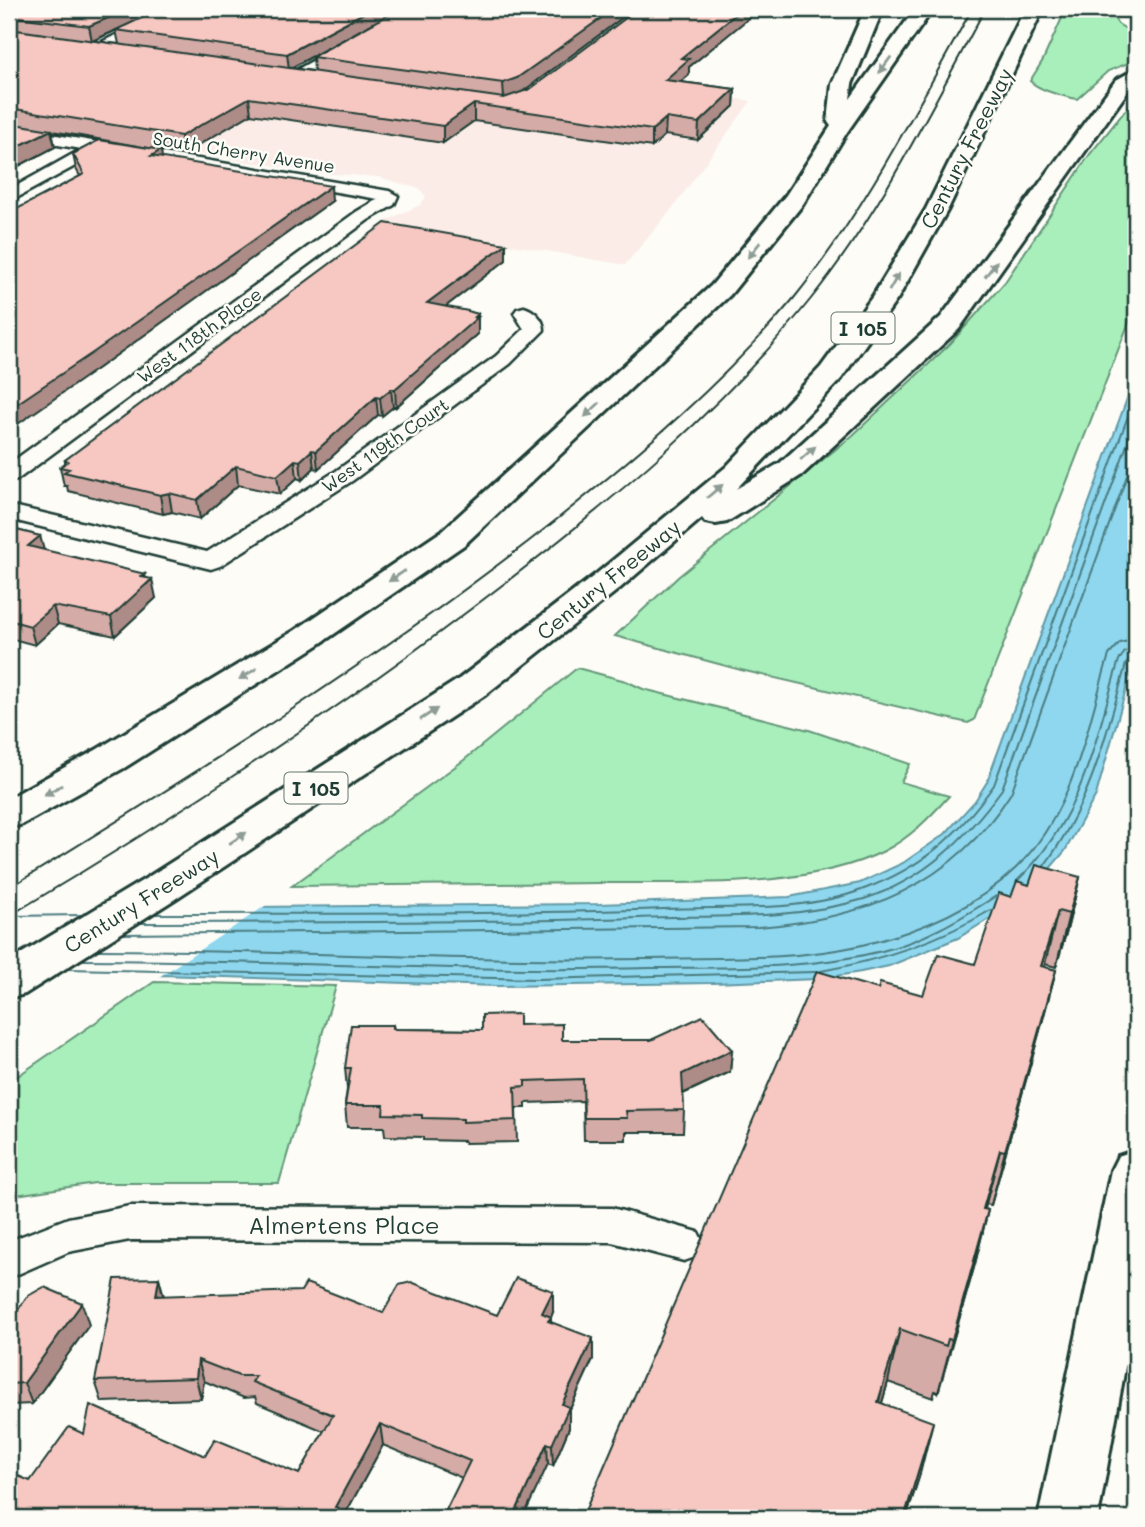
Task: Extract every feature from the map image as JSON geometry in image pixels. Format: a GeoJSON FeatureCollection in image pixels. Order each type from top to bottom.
{"type":"FeatureCollection","features":[{"type":"Feature","properties":{"kind":"main road"},"geometry":{"type":"LineString","coordinates":[[837,132],[842,84],[874,9]]}},
{"type":"Feature","properties":{"kind":"main road"},"geometry":{"type":"LineString","coordinates":[[9,815],[110,759],[306,638],[453,538],[721,290],[795,200],[837,132],[924,9]]}},
{"type":"Feature","properties":{"kind":"main road","name":"Century Freeway"},"geometry":{"type":"LineString","coordinates":[[9,982],[472,687],[607,582],[737,473],[831,373],[885,298],[937,209],[1034,9]]}},
{"type":"Feature","properties":{"kind":"main road"},"geometry":{"type":"LineString","coordinates":[[1135,9],[1136,18]]}},
{"type":"Feature","properties":{"kind":"main road"},"geometry":{"type":"LineString","coordinates":[[607,582],[791,469],[950,323],[1123,84],[1136,75]]}},
{"type":"Feature","properties":{"kind":"main road"},"geometry":{"type":"LineString","coordinates":[[1068,1518],[1136,1170]]}},
{"type":"Feature","properties":{"kind":"street"},"geometry":{"type":"LineString","coordinates":[[88,48],[180,9]]}},
{"type":"Feature","properties":{"kind":"street"},"geometry":{"type":"LineString","coordinates":[[285,76],[413,9]]}},
{"type":"Feature","properties":{"kind":"street"},"geometry":{"type":"LineString","coordinates":[[88,48],[121,53]]}},
{"type":"Feature","properties":{"kind":"street"},"geometry":{"type":"LineString","coordinates":[[285,76],[318,81]]}},
{"type":"Feature","properties":{"kind":"street","name":"South Cherry Avenue"},"geometry":{"type":"LineString","coordinates":[[9,132],[389,196]]}},
{"type":"Feature","properties":{"kind":"street"},"geometry":{"type":"LineString","coordinates":[[9,197],[99,147]]}},
{"type":"Feature","properties":{"kind":"street","name":"West 118th Place"},"geometry":{"type":"LineString","coordinates":[[9,475],[362,216],[388,201],[389,196]]}},
{"type":"Feature","properties":{"kind":"street","name":"West 119th Court"},"geometry":{"type":"LineString","coordinates":[[9,512],[211,561],[344,476],[503,360],[534,330],[534,324],[524,313]]}},
{"type":"Feature","properties":{"kind":"street","name":"Almertens Place"},"geometry":{"type":"LineString","coordinates":[[9,1261],[61,1236],[91,1227],[130,1223],[612,1225],[684,1244]]}},
{"type":"Feature","properties":{"kind":"shaded area"},"geometry":{"type":"Polygon","coordinates":[[[9,48],[487,118],[579,77],[751,101],[671,210],[625,265],[383,222],[420,205],[426,197],[420,189],[378,177],[319,173],[9,123],[9,48]]]}},
{"type":"Feature","properties":{"kind":"green space"},"geometry":{"type":"Polygon","coordinates":[[[1066,9],[1108,9],[1118,24],[1136,35],[1136,60],[1108,71],[1077,99],[1058,95],[1030,81],[1043,60],[1066,9]]]}},
{"type":"Feature","properties":{"kind":"green space"},"geometry":{"type":"Polygon","coordinates":[[[1136,97],[1136,304],[974,720],[968,723],[741,670],[615,636],[678,577],[852,436],[950,344],[1005,282],[1090,154],[1136,97]]]}},
{"type":"Feature","properties":{"kind":"green space"},"geometry":{"type":"Polygon","coordinates":[[[577,668],[626,681],[643,689],[809,730],[910,764],[901,782],[949,796],[911,833],[884,851],[853,864],[782,878],[707,883],[292,886],[464,760],[577,668]]]}},
{"type":"Feature","properties":{"kind":"green space"},"geometry":{"type":"Polygon","coordinates":[[[154,982],[336,986],[279,1183],[95,1183],[9,1196],[9,1082],[154,982]]]}},
{"type":"Feature","properties":{"kind":"water"},"geometry":{"type":"Polygon","coordinates":[[[1136,374],[1136,654],[1096,795],[1065,851],[1034,887],[1013,904],[958,938],[889,966],[817,979],[497,986],[161,975],[9,977],[9,909],[599,904],[789,897],[860,883],[903,863],[945,834],[975,801],[987,782],[1136,374]]]}},
{"type":"Feature","properties":{"kind":"pier"},"geometry":{"type":"Polygon","coordinates":[[[271,902],[156,979],[9,980],[9,906],[271,902]]]}},
{"type":"Feature","properties":{"kind":"building"},"geometry":{"type":"Polygon","coordinates":[[[9,9],[129,9],[89,26],[9,16],[9,9]]]}},
{"type":"Feature","properties":{"kind":"building"},"geometry":{"type":"Polygon","coordinates":[[[161,9],[371,9],[287,54],[116,30],[161,9]]]}},
{"type":"Feature","properties":{"kind":"building"},"geometry":{"type":"Polygon","coordinates":[[[399,9],[614,9],[517,78],[503,83],[312,57],[399,9]]]}},
{"type":"Feature","properties":{"kind":"building"},"geometry":{"type":"Polygon","coordinates":[[[638,9],[742,9],[681,58],[689,59],[665,80],[735,89],[699,123],[666,118],[652,130],[474,104],[443,126],[249,98],[181,136],[9,108],[9,29],[504,98],[530,89],[638,9]]]}},
{"type":"Feature","properties":{"kind":"building"},"geometry":{"type":"Polygon","coordinates":[[[9,123],[51,130],[9,151],[9,123]]]}},
{"type":"Feature","properties":{"kind":"building"},"geometry":{"type":"Polygon","coordinates":[[[99,140],[161,150],[151,156],[331,186],[9,409],[9,213],[84,174],[73,154],[99,140]]]}},
{"type":"Feature","properties":{"kind":"building"},"geometry":{"type":"Polygon","coordinates":[[[385,223],[506,244],[427,303],[468,311],[478,314],[475,317],[478,317],[395,389],[380,398],[376,397],[316,451],[312,450],[300,461],[295,460],[277,476],[236,466],[197,500],[169,493],[160,495],[64,472],[69,469],[60,467],[68,461],[65,460],[385,223]]]}},
{"type":"Feature","properties":{"kind":"building"},"geometry":{"type":"Polygon","coordinates":[[[9,528],[40,536],[28,546],[145,574],[141,577],[152,579],[111,617],[53,606],[30,626],[9,620],[9,528]]]}},
{"type":"Feature","properties":{"kind":"building"},"geometry":{"type":"Polygon","coordinates":[[[1036,865],[1080,877],[1069,914],[1058,911],[1041,966],[1056,970],[1005,1151],[1000,1150],[983,1209],[988,1210],[952,1340],[948,1339],[946,1346],[900,1329],[878,1402],[933,1422],[904,1518],[582,1518],[817,971],[878,989],[880,983],[923,995],[938,954],[975,964],[999,893],[1011,897],[1017,881],[1029,885],[1036,865]]]}},
{"type":"Feature","properties":{"kind":"building"},"geometry":{"type":"Polygon","coordinates":[[[519,1014],[519,1025],[562,1024],[562,1040],[651,1040],[703,1016],[732,1050],[682,1074],[684,1110],[626,1111],[627,1118],[584,1118],[583,1079],[525,1081],[525,1086],[515,1087],[516,1120],[463,1122],[463,1119],[383,1114],[384,1105],[345,1105],[351,1068],[345,1068],[351,1025],[393,1025],[393,1029],[482,1030],[482,1015],[519,1014]]]}},
{"type":"Feature","properties":{"kind":"building"},"geometry":{"type":"Polygon","coordinates":[[[159,1278],[156,1296],[301,1291],[306,1283],[383,1313],[399,1285],[411,1282],[497,1315],[516,1278],[553,1291],[542,1313],[551,1317],[548,1321],[593,1338],[562,1404],[569,1407],[552,1445],[547,1443],[513,1518],[442,1518],[470,1461],[380,1424],[335,1507],[339,1508],[333,1518],[9,1518],[9,1472],[30,1481],[69,1427],[84,1434],[90,1405],[205,1456],[215,1439],[299,1474],[333,1415],[252,1382],[256,1376],[239,1376],[198,1360],[196,1378],[95,1381],[115,1279],[159,1278]]]}},
{"type":"Feature","properties":{"kind":"building"},"geometry":{"type":"Polygon","coordinates":[[[44,1287],[82,1303],[24,1383],[9,1384],[9,1322],[28,1296],[44,1287]]]}},
{"type":"Feature","properties":{"kind":"tram line"},"geometry":{"type":"LineString","coordinates":[[9,888],[219,757],[424,619],[556,520],[681,415],[767,329],[820,264],[867,194],[972,9]]}},
{"type":"Feature","properties":{"kind":"tram line"},"geometry":{"type":"LineString","coordinates":[[9,916],[198,799],[321,717],[442,631],[584,521],[703,416],[776,340],[836,266],[904,159],[985,9]]}}]}
